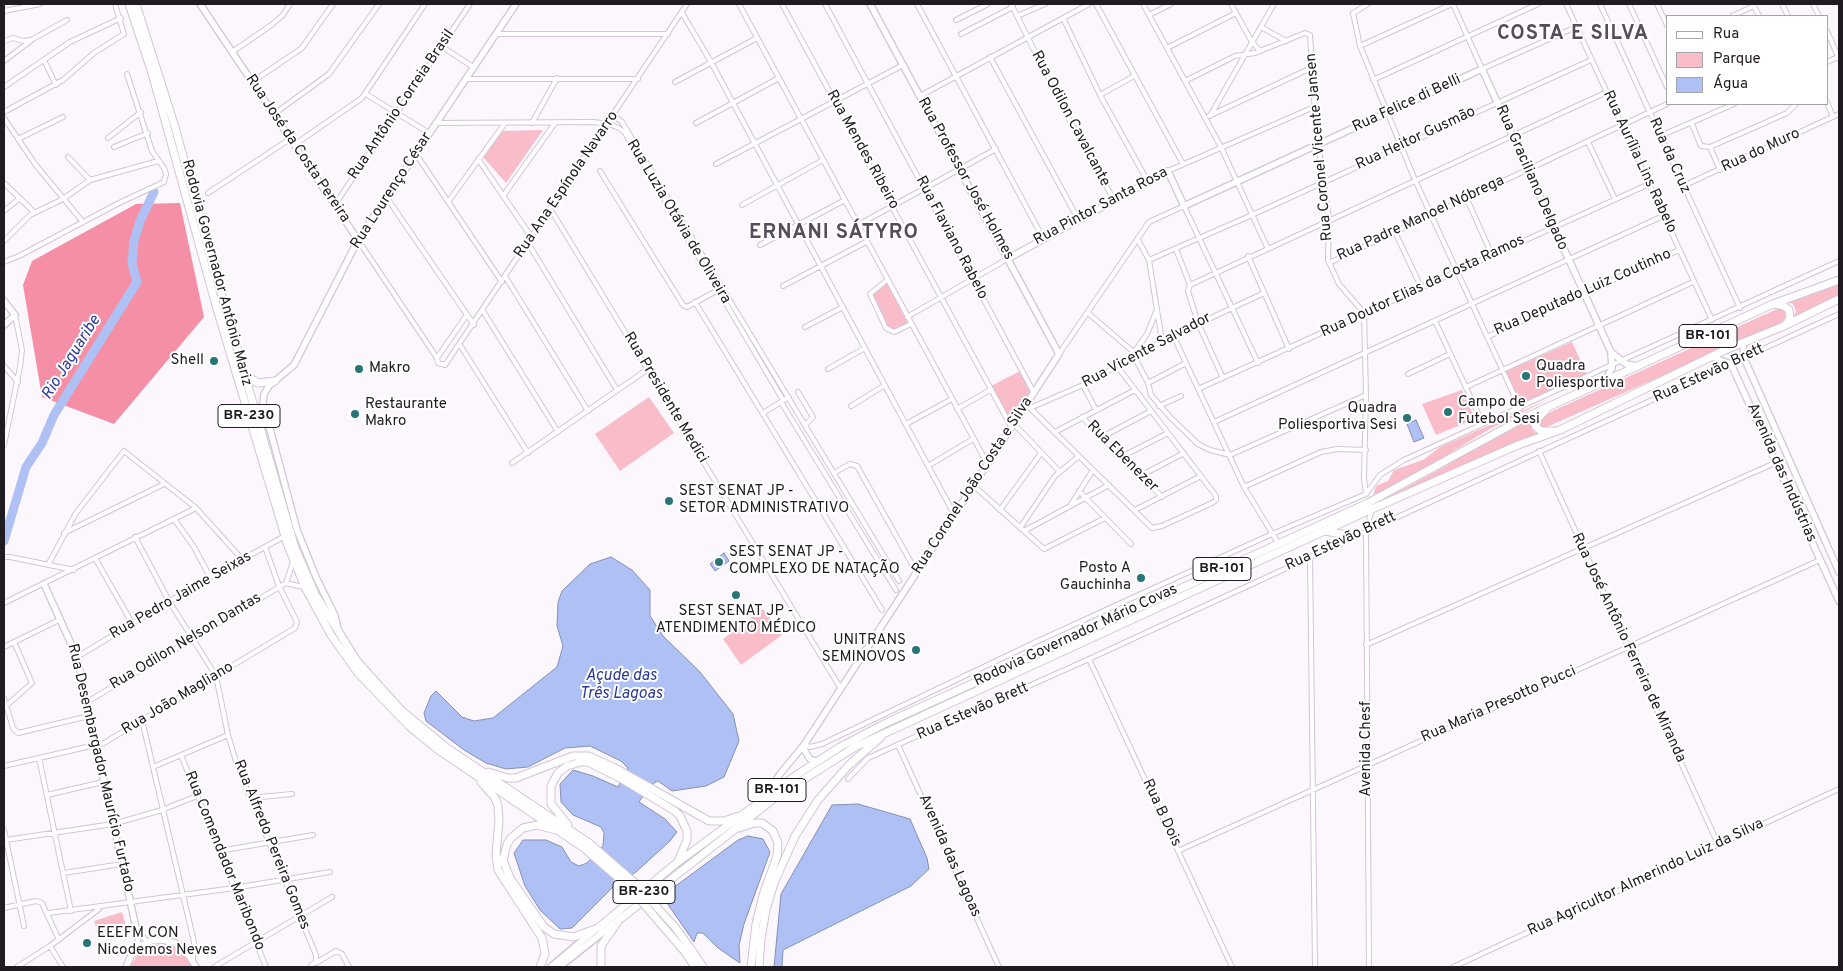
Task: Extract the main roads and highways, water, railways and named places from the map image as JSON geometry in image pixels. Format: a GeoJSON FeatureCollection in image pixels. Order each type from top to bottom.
{"type":"FeatureCollection","features":[{"type":"Feature","properties":{"kind":"highway","name":"Rodovia Governador Antônio Mariz"},"geometry":{"type":"LineString","coordinates":[[129,4],[152,73],[217,309],[285,536],[293,562],[304,587],[331,635],[364,680],[409,726],[560,830]]}},
{"type":"Feature","properties":{"kind":"highway","name":"Rodovia Governador Antônio Mariz"},"geometry":{"type":"LineString","coordinates":[[136,4],[181,145],[243,370],[295,548],[315,594],[357,661],[402,711],[471,768],[579,836],[586,846]]}},
{"type":"Feature","properties":{"kind":"highway","name":"Rodovia Governador Mário Covas"},"geometry":{"type":"LineString","coordinates":[[598,928],[674,865],[763,800],[818,762],[886,723],[1400,488],[1470,446],[1553,405],[1603,384],[1773,304],[1839,280]]}},
{"type":"Feature","properties":{"kind":"highway","name":"BR-101"},"geometry":{"type":"LineString","coordinates":[[619,920],[776,797],[829,762],[888,730],[1372,509],[1518,445],[1560,430],[1712,356],[1784,326],[1839,299]]}},
{"type":"Feature","properties":{"kind":"highway"},"geometry":{"type":"LineString","coordinates":[[1773,304],[1784,306],[1789,310],[1790,318],[1784,326]]}},
{"type":"Feature","properties":{"kind":"highway"},"geometry":{"type":"LineString","coordinates":[[243,370],[255,382],[274,381]]}},
{"type":"Feature","properties":{"kind":"highway"},"geometry":{"type":"LineString","coordinates":[[1553,405],[1540,415],[1534,425],[1541,431],[1560,430]]}},
{"type":"Feature","properties":{"kind":"highway"},"geometry":{"type":"LineString","coordinates":[[1324,531],[1353,536]]}},
{"type":"Feature","properties":{"kind":"highway"},"geometry":{"type":"LineString","coordinates":[[759,967],[766,910],[774,882],[795,836],[818,800],[849,765],[888,730]]}},
{"type":"Feature","properties":{"kind":"highway"},"geometry":{"type":"LineString","coordinates":[[471,768],[498,776],[516,778],[580,755],[598,759],[648,791],[709,821],[724,821],[744,814]]}},
{"type":"Feature","properties":{"kind":"highway"},"geometry":{"type":"LineString","coordinates":[[579,836],[551,804],[550,793],[554,779],[567,766],[581,762],[596,765],[622,776]]}},
{"type":"Feature","properties":{"kind":"highway"},"geometry":{"type":"LineString","coordinates":[[471,768],[490,790],[498,806],[499,821],[496,862],[501,875],[542,938],[545,954],[540,967]]}},
{"type":"Feature","properties":{"kind":"highway"},"geometry":{"type":"LineString","coordinates":[[648,791],[675,811],[684,822],[687,840],[682,855],[674,865]]}},
{"type":"Feature","properties":{"kind":"highway"},"geometry":{"type":"LineString","coordinates":[[725,836],[746,825],[762,823],[773,831],[778,843],[777,856],[763,895],[756,924],[751,967]]}},
{"type":"Feature","properties":{"kind":"highway","name":"BR-101"},"geometry":{"type":"LineString","coordinates":[[598,928],[574,937],[562,937],[549,931],[510,878],[505,868],[504,851],[510,838],[523,828],[537,825],[560,830],[586,846],[630,888],[701,966]]}},
{"type":"Feature","properties":{"kind":"highway"},"geometry":{"type":"LineString","coordinates":[[600,967],[601,946],[619,920]]}},
{"type":"Feature","properties":{"kind":"main road"},"geometry":{"type":"LineString","coordinates":[[559,967],[619,920]]}},
{"type":"Feature","properties":{"kind":"main road"},"geometry":{"type":"LineString","coordinates":[[551,967],[598,928]]}},
{"type":"Feature","properties":{"kind":"water"},"geometry":{"type":"Polygon","coordinates":[[[1416,420],[1424,438],[1414,442],[1407,424],[1416,420]]]}},
{"type":"Feature","properties":{"kind":"water","name":"SEST SENAT JP - COMPLEXO DE NATAÇÃO"},"geometry":{"type":"Polygon","coordinates":[[[724,553],[729,561],[715,571],[710,564],[724,553]]]}},
{"type":"Feature","properties":{"kind":"water","name":"Açude das Três Lagoas"},"geometry":{"type":"Polygon","coordinates":[[[611,557],[632,570],[650,590],[650,616],[663,636],[700,672],[733,714],[739,741],[724,777],[706,786],[672,791],[658,781],[652,784],[639,802],[665,819],[677,832],[670,841],[636,872],[614,886],[572,928],[560,929],[540,910],[525,886],[514,853],[523,840],[546,840],[562,847],[571,862],[579,866],[587,863],[603,846],[604,833],[601,827],[573,815],[561,802],[560,784],[573,770],[618,787],[628,768],[621,761],[590,746],[565,748],[528,767],[506,769],[486,763],[464,750],[426,721],[424,713],[431,696],[436,691],[462,717],[474,721],[493,718],[557,667],[563,646],[557,626],[558,602],[562,591],[590,564],[611,557]]]}},
{"type":"Feature","properties":{"kind":"water"},"geometry":{"type":"Polygon","coordinates":[[[858,804],[910,819],[927,858],[929,869],[911,886],[783,950],[782,967],[774,967],[781,894],[832,805],[858,804]]]}},
{"type":"Feature","properties":{"kind":"water"},"geometry":{"type":"Polygon","coordinates":[[[748,836],[763,839],[770,852],[744,924],[739,945],[740,963],[718,948],[703,933],[697,933],[694,942],[662,896],[738,840],[748,836]]]}},
{"type":"Feature","properties":{"kind":"waterway","name":"Rio Jaguaribe"},"geometry":{"type":"LineString","coordinates":[[4,541],[26,467],[42,443],[54,415],[137,282],[132,263],[134,241],[140,221],[154,192]]}},
{"type":"Feature","properties":{"kind":"place","name":"Shell"},"geometry":{"type":"Point","coordinates":[214,361]}},
{"type":"Feature","properties":{"kind":"place","name":"Makro"},"geometry":{"type":"Point","coordinates":[359,369]}},
{"type":"Feature","properties":{"kind":"place","name":"Quadra Poliesportiva"},"geometry":{"type":"Point","coordinates":[1526,376]}},
{"type":"Feature","properties":{"kind":"place","name":"Campo de Futebol Sesi"},"geometry":{"type":"Point","coordinates":[1448,412]}},
{"type":"Feature","properties":{"kind":"place","name":"Restaurante Makro"},"geometry":{"type":"Point","coordinates":[355,414]}},
{"type":"Feature","properties":{"kind":"place","name":"Quadra Poliesportiva Sesi"},"geometry":{"type":"Point","coordinates":[1407,418]}},
{"type":"Feature","properties":{"kind":"place","name":"SEST SENAT JP - SETOR ADMINISTRATIVO"},"geometry":{"type":"Point","coordinates":[669,501]}},
{"type":"Feature","properties":{"kind":"place","name":"SEST SENAT JP - COMPLEXO DE NATAÇÃO"},"geometry":{"type":"Point","coordinates":[719,562]}},
{"type":"Feature","properties":{"kind":"place","name":"Posto A Gauchinha"},"geometry":{"type":"Point","coordinates":[1141,578]}},
{"type":"Feature","properties":{"kind":"place","name":"SEST SENAT JP - ATENDIMENTO MÉDICO"},"geometry":{"type":"Point","coordinates":[736,595]}},
{"type":"Feature","properties":{"kind":"place","name":"UNITRANS SEMINOVOS"},"geometry":{"type":"Point","coordinates":[916,650]}},
{"type":"Feature","properties":{"kind":"place","name":"EEEFM CON Nicodemos Neves"},"geometry":{"type":"Point","coordinates":[87,943]}},
{"type":"Feature","properties":{"kind":"district","name":"COSTA E SILVA"},"geometry":{"type":"Point","coordinates":[1573,35]}},
{"type":"Feature","properties":{"kind":"district","name":"ERNANI SÁTYRO"},"geometry":{"type":"Point","coordinates":[834,234]}}]}
